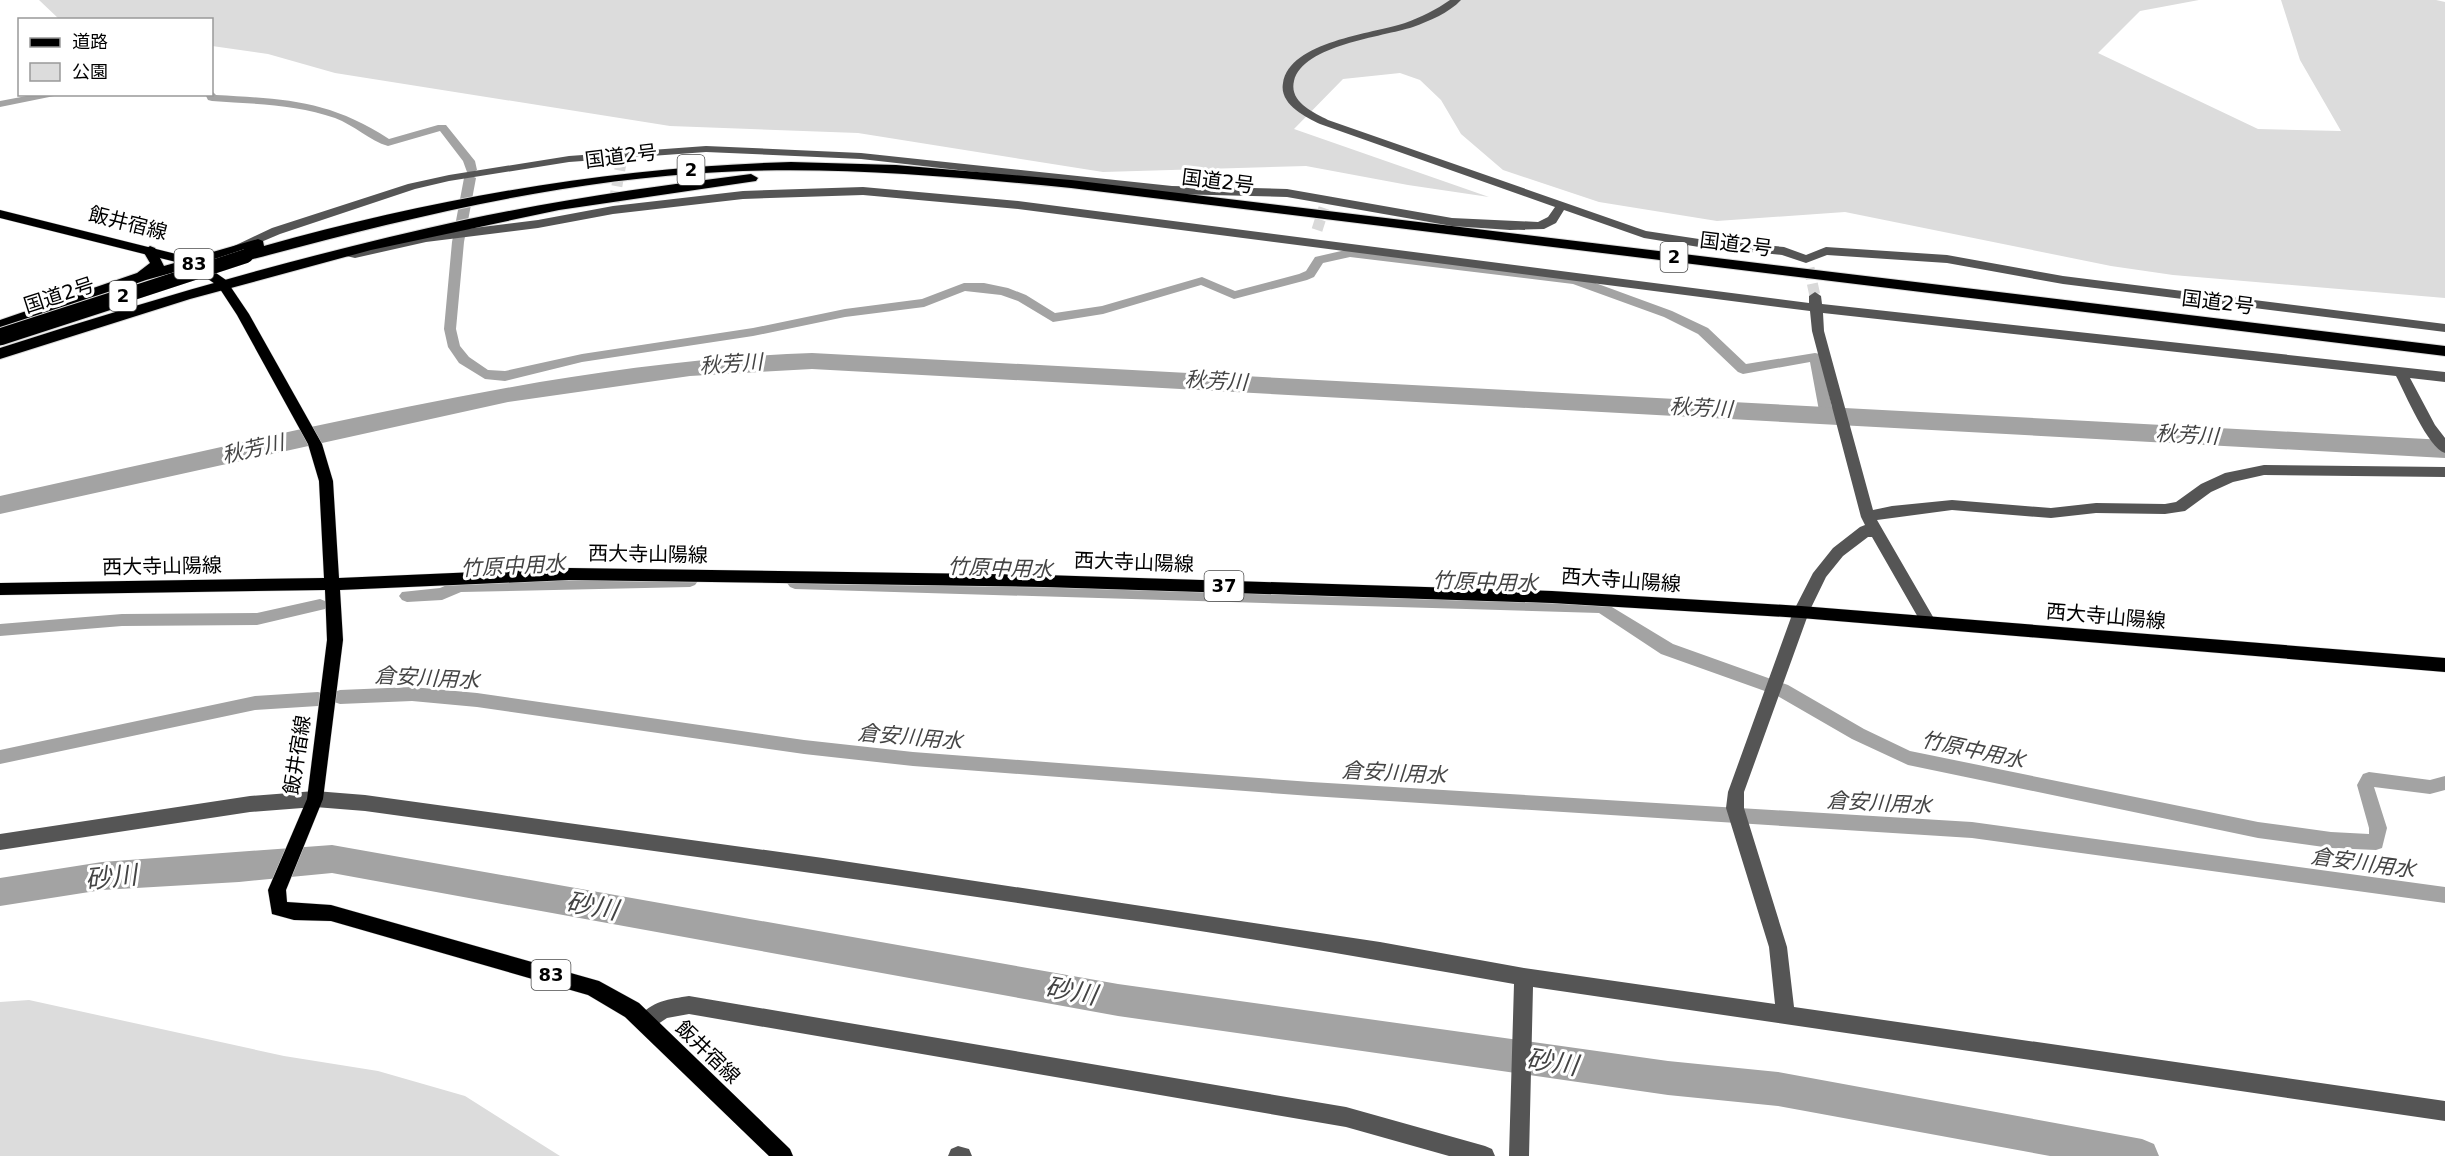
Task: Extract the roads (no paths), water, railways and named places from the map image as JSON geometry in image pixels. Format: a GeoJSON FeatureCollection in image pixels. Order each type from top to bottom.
{"type":"FeatureCollection","features":[{"type":"Feature","properties":{"kind":"highway","name":"国道2号"},"geometry":{"type":"LineString","coordinates":[[0,336],[246,256],[446,200],[589,174],[660,168],[681,170],[789,166],[903,169],[1071,184],[2445,351]]}},
{"type":"Feature","properties":{"kind":"highway"},"geometry":{"type":"LineString","coordinates":[[0,355],[27,344],[222,283],[346,252],[481,225],[594,198],[793,174],[903,169]]}},
{"type":"Feature","properties":{"kind":"highway"},"geometry":{"type":"LineString","coordinates":[[0,326],[141,277],[218,256],[339,218],[446,200]]}},
{"type":"Feature","properties":{"kind":"highway"},"geometry":{"type":"LineString","coordinates":[[141,277],[158,264],[150,251]]}},
{"type":"Feature","properties":{"kind":"main road","name":"飯井宿線"},"geometry":{"type":"LineString","coordinates":[[0,214],[192,262],[222,283],[243,314],[315,444],[326,481],[334,584],[335,640],[313,805],[277,890],[278,908],[294,912],[331,913],[592,987],[632,1010],[783,1156]]}},
{"type":"Feature","properties":{"kind":"main road","name":"西大寺山陽線"},"geometry":{"type":"LineString","coordinates":[[0,589],[334,584],[568,574],[1044,581],[1552,597],[1801,612],[2445,665]]}},
{"type":"Feature","properties":{"kind":"street"},"geometry":{"type":"LineString","coordinates":[[1456,0],[1420,21],[1323,50],[1305,58],[1295,66],[1288,81],[1292,99],[1299,108],[1324,122],[1644,234],[1699,243],[1784,251],[1808,263],[1826,251],[1947,259],[2063,280],[2445,328]]}},
{"type":"Feature","properties":{"kind":"street"},"geometry":{"type":"LineString","coordinates":[[218,256],[276,231],[412,186],[449,178],[569,159],[622,159],[732,149],[861,156],[1172,190],[1249,190],[1452,222],[1510,226],[1540,225],[1552,220],[1561,206]]}},
{"type":"Feature","properties":{"kind":"street"},"geometry":{"type":"LineString","coordinates":[[481,225],[538,224],[613,206],[743,195],[863,191],[1018,206],[1311,244],[2445,377]]}},
{"type":"Feature","properties":{"kind":"street"},"geometry":{"type":"LineString","coordinates":[[1311,244],[1317,230]]}},
{"type":"Feature","properties":{"kind":"street"},"geometry":{"type":"LineString","coordinates":[[1816,302],[1818,331],[1868,517],[1874,532],[1928,622]]}},
{"type":"Feature","properties":{"kind":"street"},"geometry":{"type":"LineString","coordinates":[[22,319],[27,344]]}},
{"type":"Feature","properties":{"kind":"street"},"geometry":{"type":"LineString","coordinates":[[2400,372],[2430,428],[2445,448]]}},
{"type":"Feature","properties":{"kind":"street"},"geometry":{"type":"LineString","coordinates":[[1868,517],[1892,511],[1952,505],[2051,513],[2096,508],[2166,509],[2180,507],[2206,488],[2230,477],[2264,470],[2445,472]]}},
{"type":"Feature","properties":{"kind":"street"},"geometry":{"type":"LineString","coordinates":[[1785,1014],[1778,947],[1735,808],[1736,792],[1801,612],[1820,573],[1838,552],[1865,531],[1874,532]]}},
{"type":"Feature","properties":{"kind":"street"},"geometry":{"type":"LineString","coordinates":[[0,842],[250,804],[313,805],[569,829],[1380,951],[1524,977],[2445,1111]]}},
{"type":"Feature","properties":{"kind":"street"},"geometry":{"type":"LineString","coordinates":[[1519,1156],[1524,977]]}},
{"type":"Feature","properties":{"kind":"street"},"geometry":{"type":"LineString","coordinates":[[646,1023],[663,1009],[689,1005],[1346,1117],[1485,1156]]}},
{"type":"Feature","properties":{"kind":"waterway"},"geometry":{"type":"LineString","coordinates":[[0,104],[47,96]]}},
{"type":"Feature","properties":{"kind":"waterway"},"geometry":{"type":"LineString","coordinates":[[211,96],[212,98],[286,103],[323,110],[357,123],[388,143],[442,127],[469,161],[471,170]]}},
{"type":"Feature","properties":{"kind":"waterway"},"geometry":{"type":"LineString","coordinates":[[470,178],[458,242],[450,329],[454,347],[464,360],[485,374],[505,376],[582,358],[753,332],[845,313],[924,303],[964,287],[984,287],[1004,291],[1022,298],[1053,318],[1103,310],[1202,281],[1234,295],[1303,277],[1310,274],[1319,260],[1350,253],[1575,280],[1668,314],[1703,331],[1743,369],[1815,357],[1827,416]]}},
{"type":"Feature","properties":{"kind":"waterway","name":"秋芳川"},"geometry":{"type":"LineString","coordinates":[[0,505],[508,394],[690,368],[812,361],[2445,449]]}},
{"type":"Feature","properties":{"kind":"waterway","name":"竹原中用水"},"geometry":{"type":"LineString","coordinates":[[407,596],[442,594],[459,586],[690,581]]}},
{"type":"Feature","properties":{"kind":"waterway","name":"竹原中用水"},"geometry":{"type":"LineString","coordinates":[[795,583],[1602,607],[1667,649],[1782,690],[1858,734],[1908,758],[2258,830],[2331,840],[2376,842],[2378,828],[2365,785],[2369,779],[2430,787],[2445,783]]}},
{"type":"Feature","properties":{"kind":"waterway","name":"竹原中用水"},"geometry":{"type":"LineString","coordinates":[[0,630],[122,620],[257,619],[320,605]]}},
{"type":"Feature","properties":{"kind":"waterway","name":"倉安川用水"},"geometry":{"type":"LineString","coordinates":[[340,697],[412,694],[477,700],[804,747],[913,759],[1311,789],[1972,830],[2445,895]]}},
{"type":"Feature","properties":{"kind":"waterway","name":"倉安川用水"},"geometry":{"type":"LineString","coordinates":[[0,757],[255,703],[318,699]]}},
{"type":"Feature","properties":{"kind":"waterway","name":"砂川"},"geometry":{"type":"LineString","coordinates":[[0,892],[102,876],[239,868],[332,859],[1118,1000],[1668,1078],[1778,1089],[2142,1156]]}},
{"type":"Feature","properties":{"kind":"tunnel"},"geometry":{"type":"LineString","coordinates":[[614,202],[621,163]]}},
{"type":"Feature","properties":{"kind":"tunnel"},"geometry":{"type":"LineString","coordinates":[[1317,230],[1324,208]]}},
{"type":"Feature","properties":{"kind":"tunnel"},"geometry":{"type":"LineString","coordinates":[[1809,268],[1815,296]]}}]}
